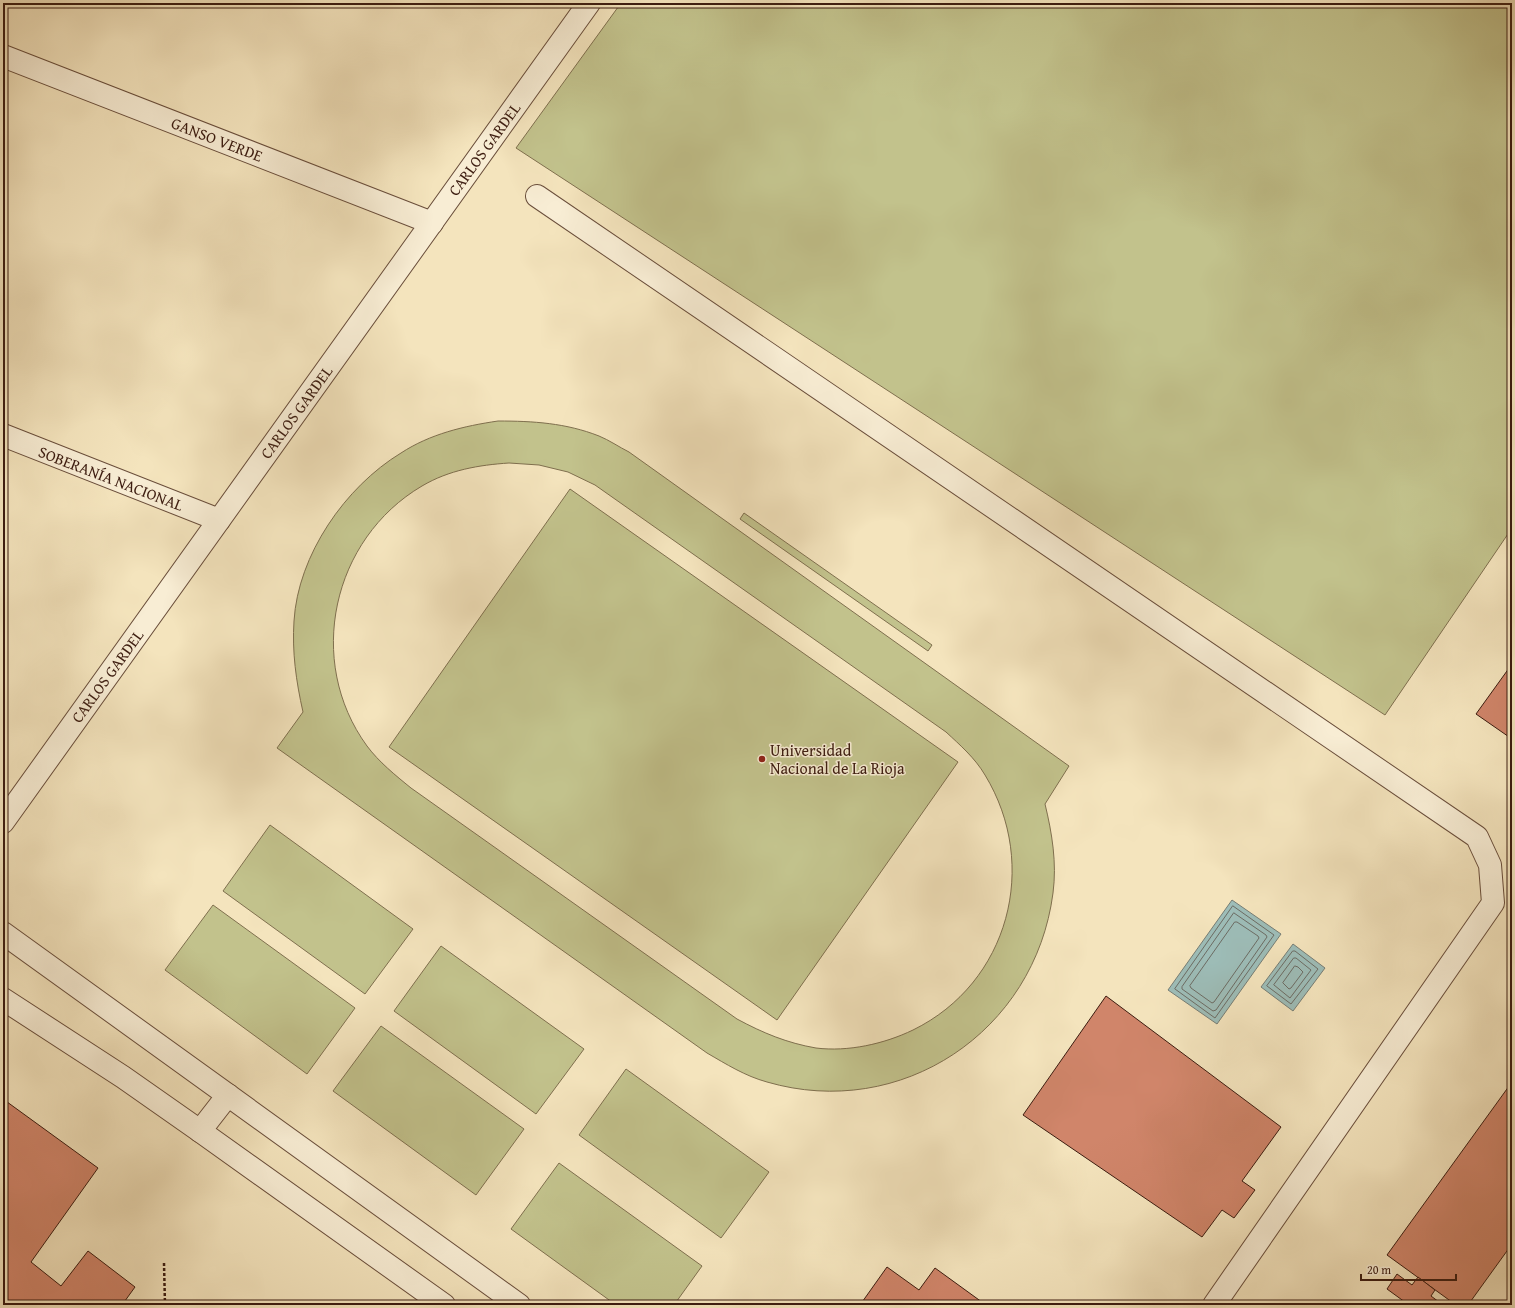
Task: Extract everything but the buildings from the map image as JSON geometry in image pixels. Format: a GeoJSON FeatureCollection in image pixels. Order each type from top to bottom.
{"type":"FeatureCollection","features":[{"type":"Feature","properties":{"kind":"street","name":"CARLOS GARDEL"},"geometry":{"type":"LineString","coordinates":[[3,822],[589,3]]}},
{"type":"Feature","properties":{"kind":"street","name":"GANSO VERDE"},"geometry":{"type":"LineString","coordinates":[[3,56],[432,223]]}},
{"type":"Feature","properties":{"kind":"street"},"geometry":{"type":"LineString","coordinates":[[537,196],[1477,838],[1490,864],[1493,903],[1214,1305]]}},
{"type":"Feature","properties":{"kind":"street","name":"SOBERANÍA NACIONAL"},"geometry":{"type":"LineString","coordinates":[[3,436],[219,520]]}},
{"type":"Feature","properties":{"kind":"street"},"geometry":{"type":"LineString","coordinates":[[3,933],[519,1305]]}},
{"type":"Feature","properties":{"kind":"street"},"geometry":{"type":"LineString","coordinates":[[3,1000],[116,1073],[200,1131],[444,1305]]}},
{"type":"Feature","properties":{"kind":"street"},"geometry":{"type":"LineString","coordinates":[[200,1131],[228,1095]]}},
{"type":"Feature","properties":{"kind":"path"},"geometry":{"type":"LineString","coordinates":[[164,1263],[165,1305]]}},
{"type":"Feature","properties":{"kind":"green space"},"geometry":{"type":"Polygon","coordinates":[[[621,3],[1512,3],[1512,528],[1385,715],[516,148],[621,3]]]}},
{"type":"Feature","properties":{"kind":"green space"},"geometry":{"type":"Polygon","coordinates":[[[498,421],[524,422],[574,428],[606,439],[629,452],[1069,766],[1045,804],[1052,837],[1054,882],[1053,893],[1041,943],[1020,987],[990,1024],[954,1054],[912,1076],[866,1088],[817,1091],[767,1082],[743,1073],[707,1053],[277,748],[303,712],[295,666],[294,621],[297,596],[315,548],[328,525],[361,484],[380,467],[401,453],[412,446],[435,436],[460,428],[498,421]],[[509,463],[475,467],[453,472],[432,480],[391,509],[367,537],[349,569],[338,604],[333,640],[337,677],[348,713],[367,746],[382,763],[411,788],[737,1019],[756,1029],[775,1037],[805,1046],[828,1049],[853,1048],[878,1043],[902,1035],[913,1030],[946,1009],[972,983],[992,952],[1006,919],[1012,883],[1010,846],[1002,810],[985,775],[977,763],[946,732],[595,485],[568,472],[539,465],[509,463]]]}},
{"type":"Feature","properties":{"kind":"green space"},"geometry":{"type":"Polygon","coordinates":[[[570,489],[958,762],[777,1020],[389,747],[570,489]]]}},
{"type":"Feature","properties":{"kind":"green space"},"geometry":{"type":"Polygon","coordinates":[[[744,513],[932,645],[928,651],[740,519],[744,513]]]}},
{"type":"Feature","properties":{"kind":"green space"},"geometry":{"type":"Polygon","coordinates":[[[270,825],[413,929],[365,994],[223,891],[270,825]]]}},
{"type":"Feature","properties":{"kind":"green space"},"geometry":{"type":"Polygon","coordinates":[[[213,905],[355,1008],[307,1074],[165,970],[213,905]]]}},
{"type":"Feature","properties":{"kind":"green space"},"geometry":{"type":"Polygon","coordinates":[[[441,946],[584,1049],[536,1114],[394,1011],[441,946]]]}},
{"type":"Feature","properties":{"kind":"green space"},"geometry":{"type":"Polygon","coordinates":[[[381,1026],[524,1129],[476,1195],[333,1091],[381,1026]]]}},
{"type":"Feature","properties":{"kind":"green space"},"geometry":{"type":"Polygon","coordinates":[[[626,1069],[769,1172],[721,1238],[579,1135],[626,1069]]]}},
{"type":"Feature","properties":{"kind":"green space"},"geometry":{"type":"Polygon","coordinates":[[[559,1163],[702,1266],[674,1305],[616,1305],[511,1229],[559,1163]]]}},
{"type":"Feature","properties":{"kind":"water"},"geometry":{"type":"Polygon","coordinates":[[[1232,900],[1281,934],[1217,1024],[1168,990],[1232,900]]]}},
{"type":"Feature","properties":{"kind":"water"},"geometry":{"type":"Polygon","coordinates":[[[1293,944],[1325,968],[1293,1011],[1261,987],[1293,944]]]}},
{"type":"Feature","properties":{"kind":"place","name":"Universidad Nacional de La Rioja"},"geometry":{"type":"Point","coordinates":[762,759]}}]}
